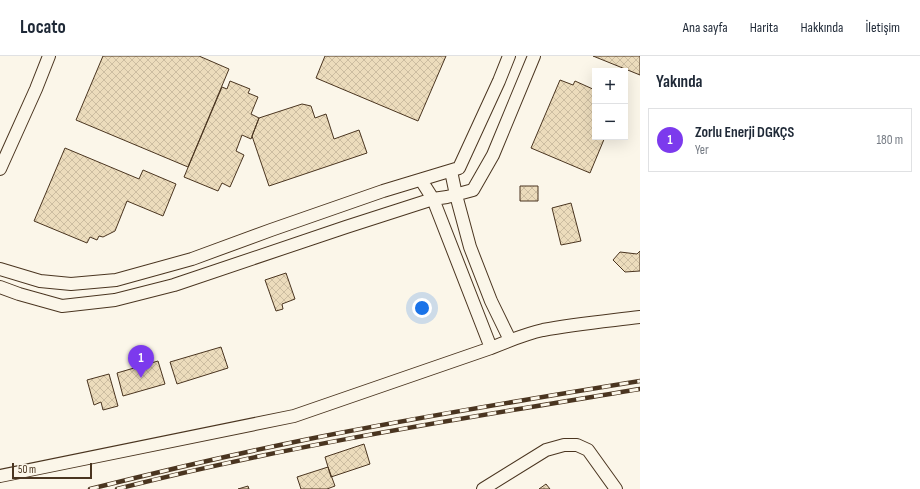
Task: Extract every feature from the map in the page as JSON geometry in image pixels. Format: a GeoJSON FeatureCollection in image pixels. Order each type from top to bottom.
{"type":"FeatureCollection","features":[{"type":"Feature","properties":{"kind":"street"},"geometry":{"type":"LineString","coordinates":[[0,169],[36,89],[49,56]]}},
{"type":"Feature","properties":{"kind":"street"},"geometry":{"type":"LineString","coordinates":[[0,269],[40,282],[71,284],[116,280],[192,259],[383,191],[459,168],[509,56]]}},
{"type":"Feature","properties":{"kind":"street"},"geometry":{"type":"LineString","coordinates":[[0,287],[62,306],[115,300],[174,285],[433,199],[456,195],[472,190],[493,155],[534,56]]}},
{"type":"Feature","properties":{"kind":"street"},"geometry":{"type":"LineString","coordinates":[[451,171],[470,247],[491,301],[510,340]]}},
{"type":"Feature","properties":{"kind":"street"},"geometry":{"type":"LineString","coordinates":[[421,180],[433,199],[491,348]]}},
{"type":"Feature","properties":{"kind":"street"},"geometry":{"type":"LineString","coordinates":[[0,476],[294,416],[542,330],[608,320],[640,317]]}},
{"type":"Feature","properties":{"kind":"street"},"geometry":{"type":"LineString","coordinates":[[608,320],[640,322]]}},
{"type":"Feature","properties":{"kind":"street"},"geometry":{"type":"LineString","coordinates":[[483,489],[546,450],[564,445],[577,445],[588,450],[616,489]]}},
{"type":"Feature","properties":{"kind":"building"},"geometry":{"type":"Polygon","coordinates":[[[103,56],[199,56],[229,69],[188,167],[76,120],[103,56]]]}},
{"type":"Feature","properties":{"kind":"building"},"geometry":{"type":"Polygon","coordinates":[[[325,56],[446,56],[418,121],[316,78],[325,56]]]}},
{"type":"Feature","properties":{"kind":"building"},"geometry":{"type":"Polygon","coordinates":[[[593,56],[640,56],[640,75],[628,70],[628,68],[623,68],[593,56]]]}},
{"type":"Feature","properties":{"kind":"building"},"geometry":{"type":"Polygon","coordinates":[[[560,80],[573,85],[575,81],[592,89],[592,140],[604,140],[590,173],[531,148],[560,80]]]}},
{"type":"Feature","properties":{"kind":"building"},"geometry":{"type":"Polygon","coordinates":[[[230,81],[250,89],[248,93],[258,97],[251,114],[259,118],[251,139],[242,135],[236,151],[244,155],[230,187],[222,183],[218,191],[184,177],[222,87],[227,89],[230,81]]]}},
{"type":"Feature","properties":{"kind":"building"},"geometry":{"type":"Polygon","coordinates":[[[302,104],[311,106],[315,118],[326,114],[334,139],[359,130],[367,153],[269,186],[252,136],[259,118],[302,104]]]}},
{"type":"Feature","properties":{"kind":"building"},"geometry":{"type":"Polygon","coordinates":[[[65,148],[139,179],[143,170],[176,184],[163,216],[127,201],[115,231],[103,237],[99,236],[97,240],[90,237],[87,243],[34,221],[65,148]]]}},
{"type":"Feature","properties":{"kind":"building"},"geometry":{"type":"Polygon","coordinates":[[[520,186],[538,186],[538,201],[520,201],[520,186]]]}},
{"type":"Feature","properties":{"kind":"building"},"geometry":{"type":"Polygon","coordinates":[[[571,203],[581,241],[561,245],[552,208],[571,203]]]}},
{"type":"Feature","properties":{"kind":"building"},"geometry":{"type":"Polygon","coordinates":[[[640,251],[640,271],[625,272],[613,260],[620,252],[637,254],[640,251]]]}},
{"type":"Feature","properties":{"kind":"building"},"geometry":{"type":"Polygon","coordinates":[[[286,273],[295,299],[282,304],[283,309],[276,311],[265,280],[286,273]]]}},
{"type":"Feature","properties":{"kind":"building"},"geometry":{"type":"Polygon","coordinates":[[[221,347],[228,368],[177,384],[170,362],[221,347]]]}},
{"type":"Feature","properties":{"kind":"building"},"geometry":{"type":"Polygon","coordinates":[[[158,361],[165,384],[123,396],[117,373],[158,361]]]}},
{"type":"Feature","properties":{"kind":"building"},"geometry":{"type":"Polygon","coordinates":[[[109,374],[118,406],[103,410],[101,402],[94,405],[87,380],[109,374]]]}},
{"type":"Feature","properties":{"kind":"building"},"geometry":{"type":"Polygon","coordinates":[[[364,444],[370,464],[331,477],[325,457],[364,444]]]}},
{"type":"Feature","properties":{"kind":"building"},"geometry":{"type":"Polygon","coordinates":[[[328,467],[335,486],[327,489],[301,489],[297,477],[328,467]]]}},
{"type":"Feature","properties":{"kind":"building"},"geometry":{"type":"Polygon","coordinates":[[[546,484],[550,489],[539,489],[546,484]]]}},
{"type":"Feature","properties":{"kind":"building"},"geometry":{"type":"Polygon","coordinates":[[[248,486],[249,489],[238,489],[248,486]]]}},
{"type":"Feature","properties":{"kind":"railway"},"geometry":{"type":"LineString","coordinates":[[90,489],[309,439],[515,401],[640,381]]}},
{"type":"Feature","properties":{"kind":"railway"},"geometry":{"type":"LineString","coordinates":[[117,489],[182,473],[377,433],[640,389]]}},
{"type":"Feature","properties":{"kind":"place","name":"Zorlu Enerji DGKÇS"},"geometry":{"type":"Point","coordinates":[141,378]}}]}
